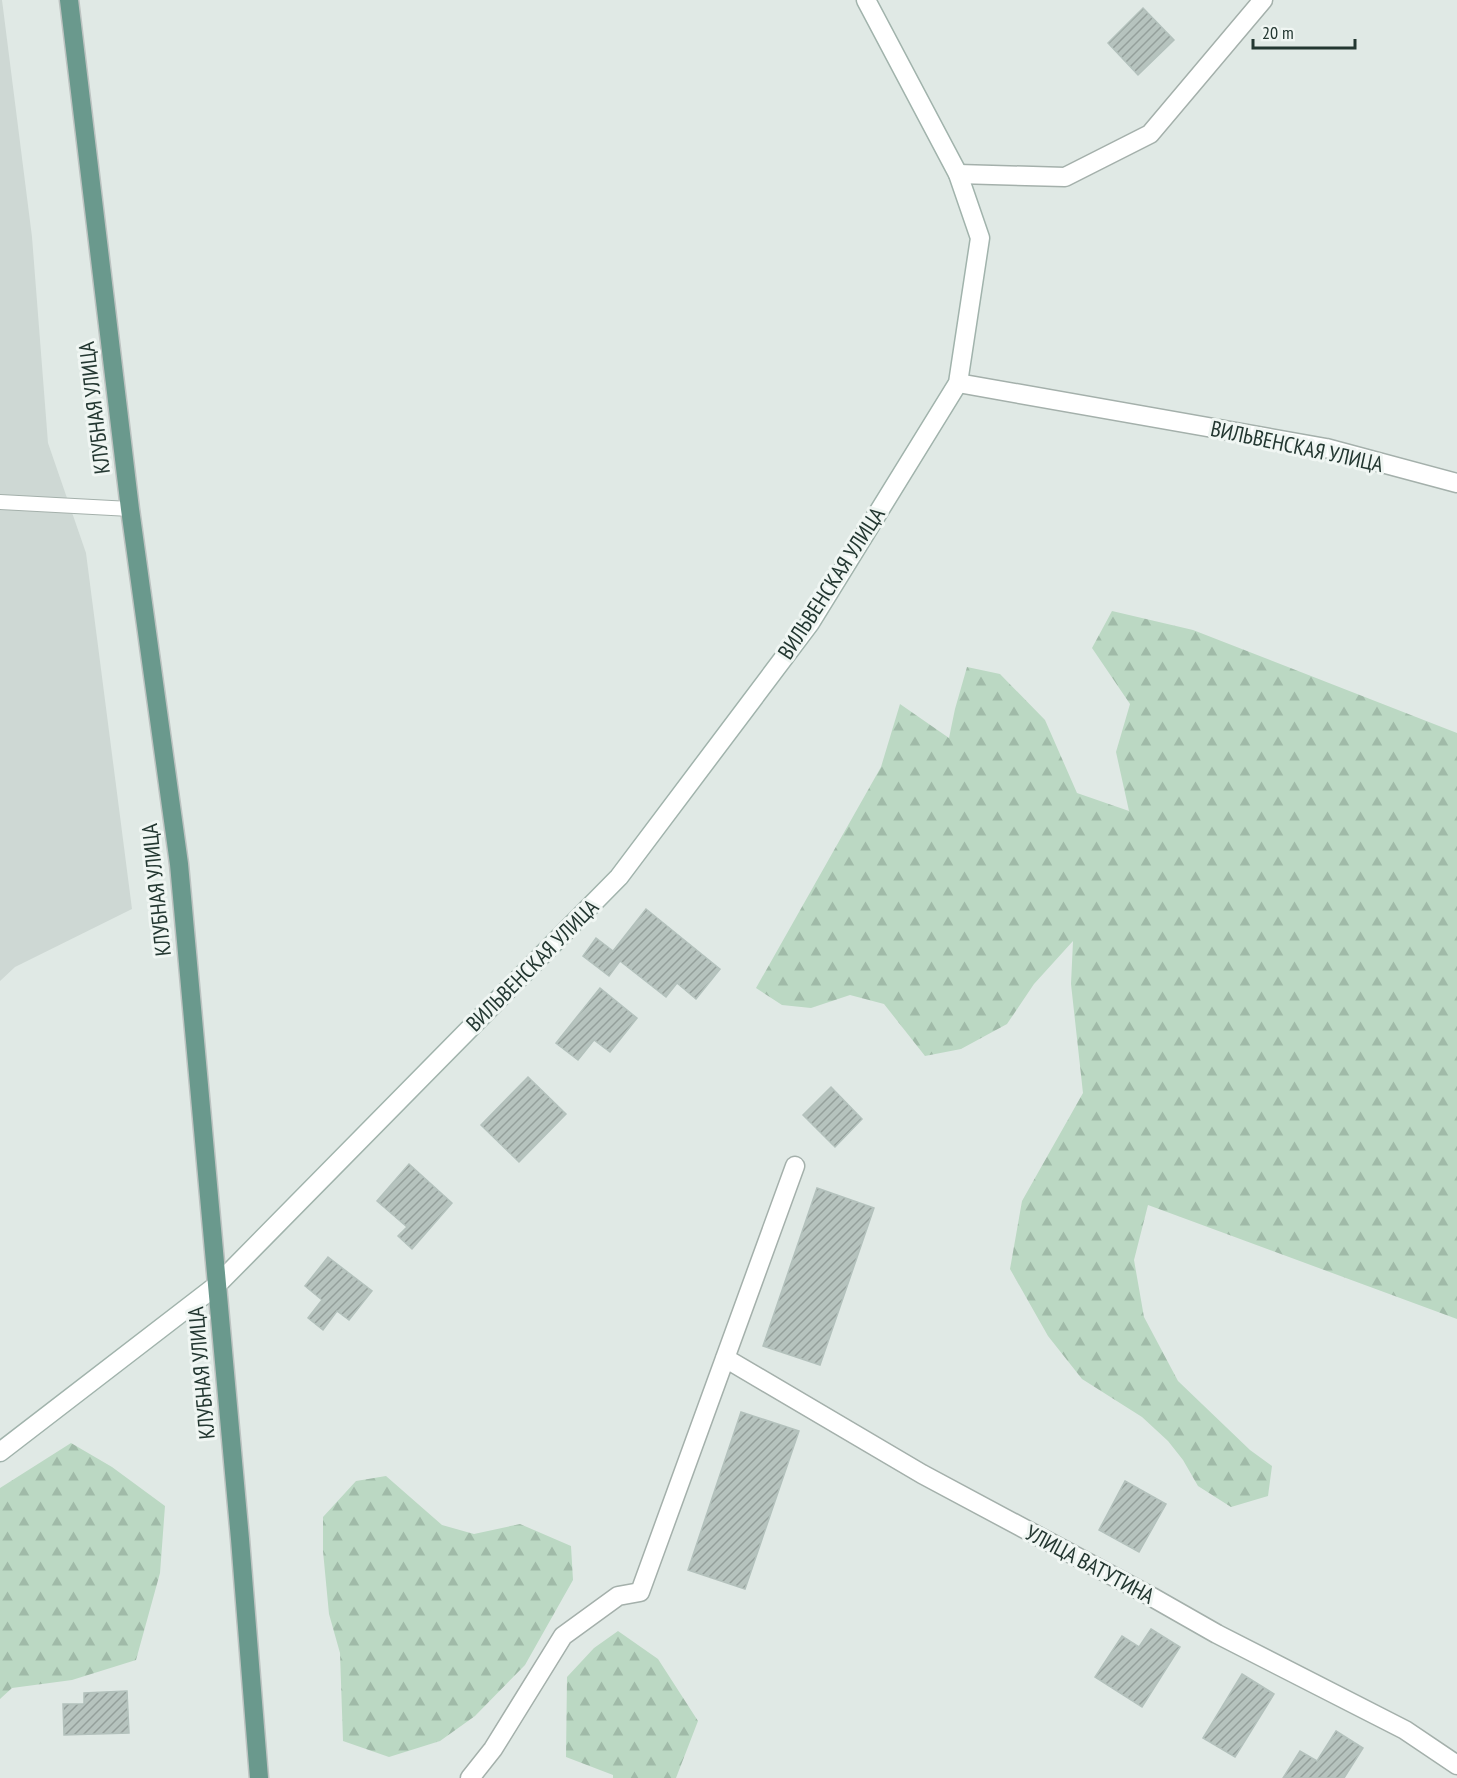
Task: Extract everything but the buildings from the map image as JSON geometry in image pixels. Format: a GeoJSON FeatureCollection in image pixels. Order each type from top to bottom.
{"type":"FeatureCollection","features":[{"type":"Feature","properties":{"kind":"main road","name":"КЛУБНАЯ УЛИЦА"},"geometry":{"type":"LineString","coordinates":[[69,0],[130,509],[179,864],[240,1539],[258,1778]]}},
{"type":"Feature","properties":{"kind":"street","name":"ВИЛЬВЕНСКАЯ УЛИЦА"},"geometry":{"type":"LineString","coordinates":[[0,1452],[217,1286],[619,877],[810,623],[958,382],[980,238],[958,174],[866,0]]}},
{"type":"Feature","properties":{"kind":"street"},"geometry":{"type":"LineString","coordinates":[[958,174],[1065,177],[1150,134],[1263,0]]}},
{"type":"Feature","properties":{"kind":"street","name":"ВИЛЬВЕНСКАЯ УЛИЦА"},"geometry":{"type":"LineString","coordinates":[[958,382],[1326,448],[1457,483]]}},
{"type":"Feature","properties":{"kind":"street"},"geometry":{"type":"LineString","coordinates":[[470,1778],[493,1749],[563,1636],[618,1596],[640,1592],[795,1166]]}},
{"type":"Feature","properties":{"kind":"street","name":"УЛИЦА ВАТУТИНА"},"geometry":{"type":"LineString","coordinates":[[725,1358],[922,1473],[1142,1591],[1216,1634],[1405,1730],[1457,1765]]}},
{"type":"Feature","properties":{"kind":"lane"},"geometry":{"type":"LineString","coordinates":[[0,502],[130,509]]}},
{"type":"Feature","properties":{"kind":"shaded area"},"geometry":{"type":"Polygon","coordinates":[[[0,0],[2,0],[32,237],[48,443],[86,553],[132,909],[15,967],[0,981],[0,0]]]}},
{"type":"Feature","properties":{"kind":"green space"},"geometry":{"type":"Polygon","coordinates":[[[1112,611],[1193,630],[1457,733],[1457,1319],[1148,1205],[1134,1260],[1144,1317],[1178,1381],[1250,1450],[1272,1466],[1268,1496],[1231,1507],[1198,1486],[1183,1460],[1168,1441],[1142,1417],[1082,1379],[1048,1336],[1010,1269],[1022,1201],[1083,1093],[1071,984],[1073,941],[1034,984],[1007,1024],[961,1049],[925,1056],[884,1004],[850,995],[811,1008],[782,1005],[756,988],[881,767],[900,704],[949,738],[967,667],[1000,674],[1045,720],[1077,793],[1129,811],[1116,752],[1130,704],[1092,648],[1112,611]]]}},
{"type":"Feature","properties":{"kind":"green space"},"geometry":{"type":"Polygon","coordinates":[[[71,1443],[112,1467],[165,1506],[160,1573],[136,1660],[72,1680],[12,1688],[0,1699],[0,1488],[71,1443]]]}},
{"type":"Feature","properties":{"kind":"green space"},"geometry":{"type":"Polygon","coordinates":[[[386,1476],[442,1525],[474,1534],[520,1524],[571,1546],[573,1580],[525,1665],[475,1716],[440,1741],[389,1757],[343,1741],[340,1653],[329,1614],[323,1551],[323,1517],[356,1481],[386,1476]]]}},
{"type":"Feature","properties":{"kind":"green space"},"geometry":{"type":"Polygon","coordinates":[[[618,1631],[658,1659],[698,1721],[676,1778],[613,1778],[613,1775],[566,1757],[567,1677],[594,1648],[618,1631]]]}}]}
